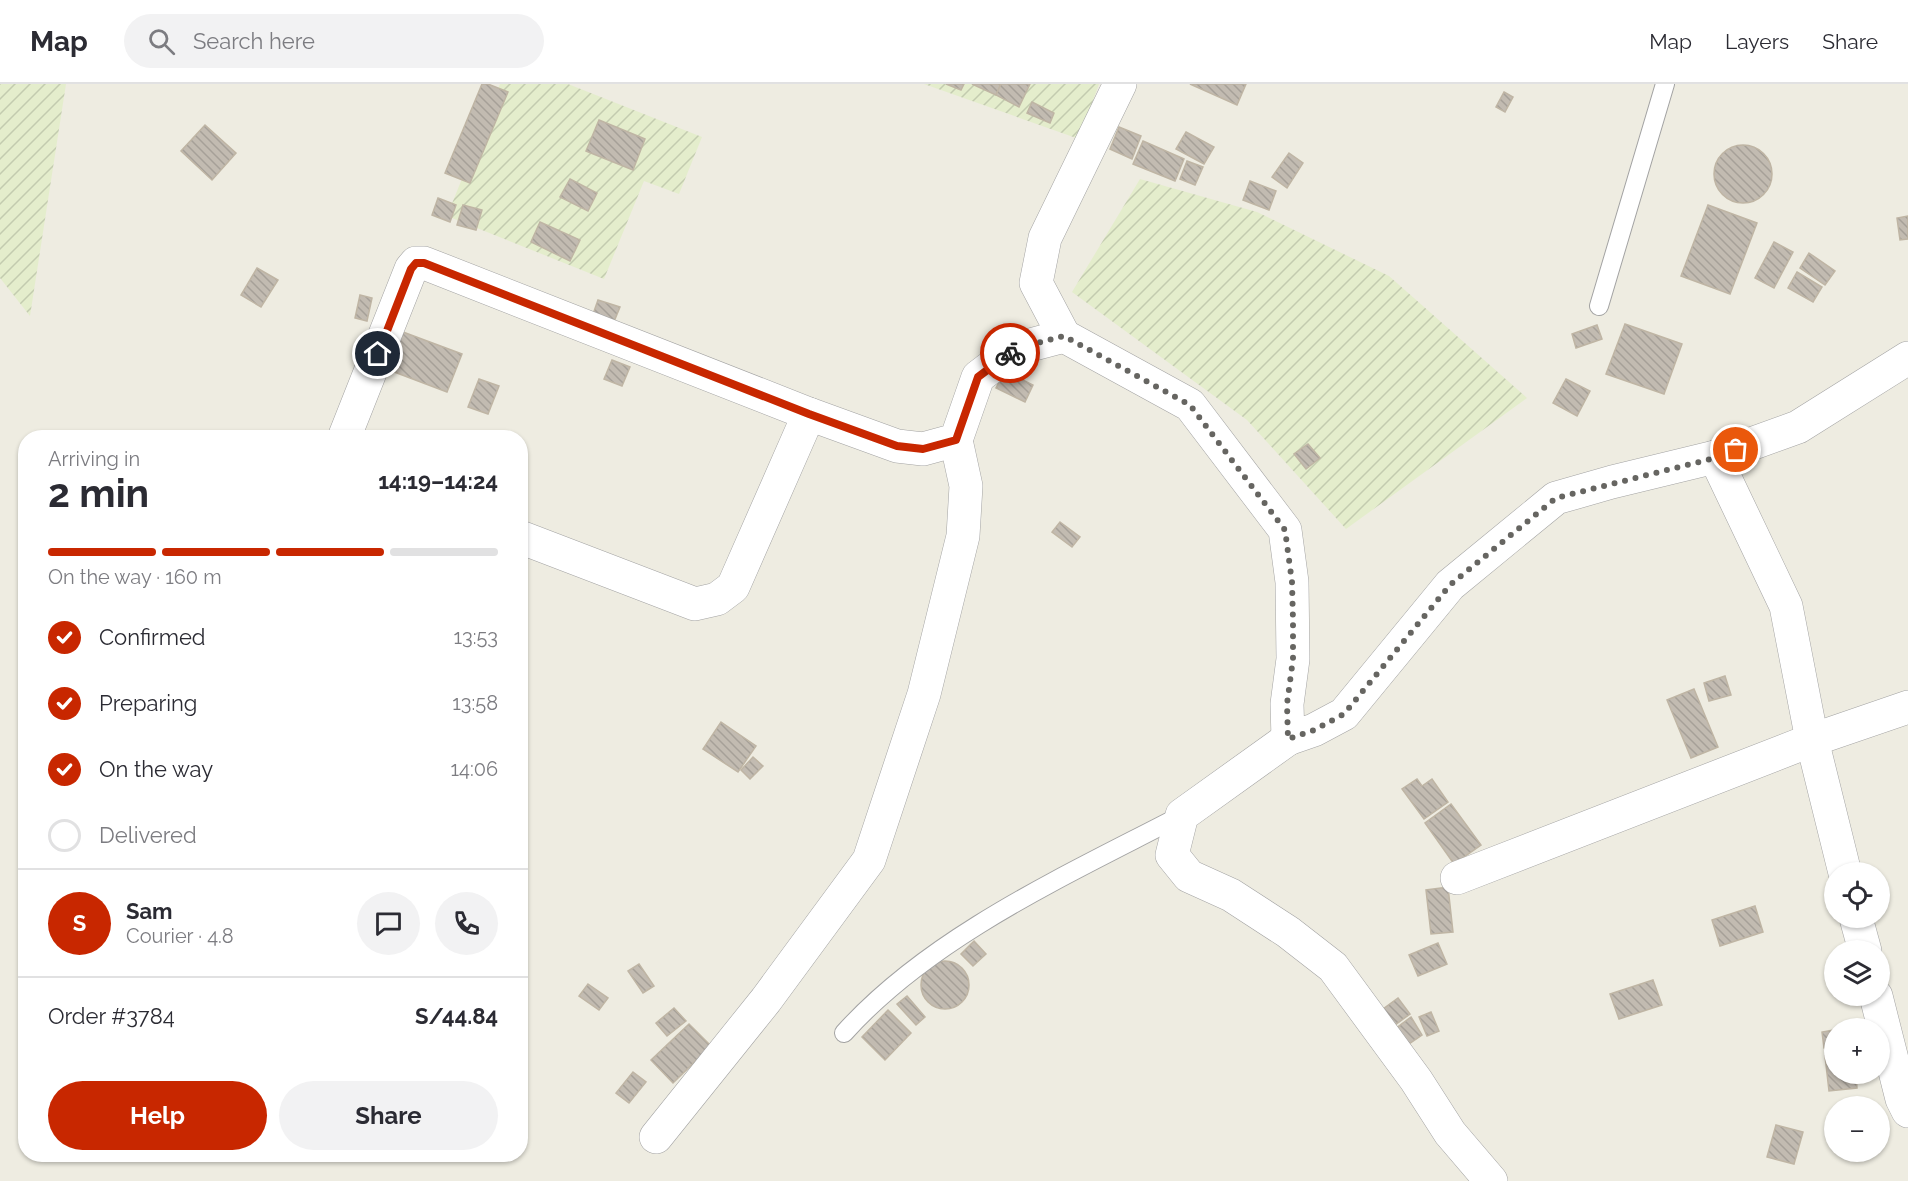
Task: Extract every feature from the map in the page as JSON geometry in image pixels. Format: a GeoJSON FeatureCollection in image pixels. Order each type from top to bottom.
{"type":"FeatureCollection","features":[{"type":"Feature","properties":{"kind":"street"},"geometry":{"type":"LineString","coordinates":[[1120,84],[1045,238],[1036,283],[1064,336],[1190,405],[1285,530],[1292,582],[1293,659],[1287,704],[1288,739]]}},
{"type":"Feature","properties":{"kind":"street"},"geometry":{"type":"LineString","coordinates":[[347,430],[411,269],[416,263],[424,263],[809,414],[897,446],[923,449],[956,440]]}},
{"type":"Feature","properties":{"kind":"street"},"geometry":{"type":"LineString","coordinates":[[656,1137],[766,1000],[869,860],[924,694],[963,536],[966,486],[956,440],[978,377],[1015,349],[1064,336]]}},
{"type":"Feature","properties":{"kind":"street"},"geometry":{"type":"LineString","coordinates":[[1491,1181],[1450,1133],[1416,1080],[1333,967],[1288,932],[1231,895],[1189,876],[1172,855],[1182,815],[1288,739],[1314,730],[1344,714],[1450,585],[1556,498],[1715,458],[1798,427],[1908,358]]}},
{"type":"Feature","properties":{"kind":"street"},"geometry":{"type":"LineString","coordinates":[[528,540],[695,604],[717,599],[733,586],[809,414]]}},
{"type":"Feature","properties":{"kind":"street"},"geometry":{"type":"LineString","coordinates":[[1715,458],[1786,606],[1812,740],[1842,862]]}},
{"type":"Feature","properties":{"kind":"street"},"geometry":{"type":"LineString","coordinates":[[1457,878],[1812,740],[1908,707]]}},
{"type":"Feature","properties":{"kind":"street"},"geometry":{"type":"LineString","coordinates":[[1878,1006],[1902,1100],[1908,1111]]}},
{"type":"Feature","properties":{"kind":"lane"},"geometry":{"type":"LineString","coordinates":[[1599,306],[1665,84]]}},
{"type":"Feature","properties":{"kind":"lane"},"geometry":{"type":"LineString","coordinates":[[844,1033],[866,1009],[924,961],[1023,898],[1182,815]]}},
{"type":"Feature","properties":{"kind":"green space"},"geometry":{"type":"Polygon","coordinates":[[[0,84],[66,84],[30,316],[0,278],[0,84]]]}},
{"type":"Feature","properties":{"kind":"green space"},"geometry":{"type":"Polygon","coordinates":[[[500,84],[568,84],[702,137],[679,194],[644,181],[604,279],[447,216],[500,84]]]}},
{"type":"Feature","properties":{"kind":"green space"},"geometry":{"type":"Polygon","coordinates":[[[924,84],[1099,84],[1079,139],[924,84]]]}},
{"type":"Feature","properties":{"kind":"green space"},"geometry":{"type":"Polygon","coordinates":[[[1140,179],[1257,212],[1389,276],[1527,398],[1346,529],[1247,420],[1072,292],[1140,179]]]}},
{"type":"Feature","properties":{"kind":"building"},"geometry":{"type":"Polygon","coordinates":[[[482,84],[508,92],[470,183],[445,173],[482,84]]]}},
{"type":"Feature","properties":{"kind":"building"},"geometry":{"type":"Polygon","coordinates":[[[946,84],[964,84],[961,90],[946,84]]]}},
{"type":"Feature","properties":{"kind":"building"},"geometry":{"type":"Polygon","coordinates":[[[972,84],[1001,84],[996,95],[972,84]]]}},
{"type":"Feature","properties":{"kind":"building"},"geometry":{"type":"Polygon","coordinates":[[[1001,84],[1030,84],[1019,107],[996,95],[1001,84]]]}},
{"type":"Feature","properties":{"kind":"building"},"geometry":{"type":"Polygon","coordinates":[[[1190,84],[1246,84],[1237,105],[1190,84]]]}},
{"type":"Feature","properties":{"kind":"building"},"geometry":{"type":"Polygon","coordinates":[[[1504,92],[1513,97],[1505,112],[1496,107],[1504,92]]]}},
{"type":"Feature","properties":{"kind":"building"},"geometry":{"type":"Polygon","coordinates":[[[1032,102],[1054,113],[1050,123],[1027,113],[1032,102]]]}},
{"type":"Feature","properties":{"kind":"building"},"geometry":{"type":"Polygon","coordinates":[[[599,120],[645,139],[633,170],[586,151],[599,120]]]}},
{"type":"Feature","properties":{"kind":"building"},"geometry":{"type":"Polygon","coordinates":[[[205,125],[236,153],[212,180],[181,151],[205,125]]]}},
{"type":"Feature","properties":{"kind":"building"},"geometry":{"type":"Polygon","coordinates":[[[1119,127],[1141,136],[1132,159],[1110,149],[1119,127]]]}},
{"type":"Feature","properties":{"kind":"building"},"geometry":{"type":"Polygon","coordinates":[[[1186,132],[1214,147],[1204,164],[1176,149],[1186,132]]]}},
{"type":"Feature","properties":{"kind":"building"},"geometry":{"type":"Polygon","coordinates":[[[1143,141],[1184,159],[1175,181],[1133,164],[1143,141]]]}},
{"type":"Feature","properties":{"kind":"building"},"geometry":{"type":"Polygon","coordinates":[[[1743,145],[1754,147],[1764,153],[1770,163],[1772,174],[1770,185],[1764,195],[1754,201],[1743,203],[1732,201],[1722,195],[1716,185],[1714,174],[1716,163],[1722,153],[1732,147],[1743,145]]]}},
{"type":"Feature","properties":{"kind":"building"},"geometry":{"type":"Polygon","coordinates":[[[1289,153],[1303,163],[1287,188],[1272,177],[1289,153]]]}},
{"type":"Feature","properties":{"kind":"building"},"geometry":{"type":"Polygon","coordinates":[[[1187,161],[1203,167],[1195,185],[1180,179],[1187,161]]]}},
{"type":"Feature","properties":{"kind":"building"},"geometry":{"type":"Polygon","coordinates":[[[570,179],[597,193],[588,211],[560,197],[570,179]]]}},
{"type":"Feature","properties":{"kind":"building"},"geometry":{"type":"Polygon","coordinates":[[[1250,181],[1276,191],[1269,210],[1243,200],[1250,181]]]}},
{"type":"Feature","properties":{"kind":"building"},"geometry":{"type":"Polygon","coordinates":[[[438,198],[456,205],[450,222],[432,215],[438,198]]]}},
{"type":"Feature","properties":{"kind":"building"},"geometry":{"type":"Polygon","coordinates":[[[463,205],[482,210],[476,230],[457,225],[463,205]]]}},
{"type":"Feature","properties":{"kind":"building"},"geometry":{"type":"Polygon","coordinates":[[[1708,205],[1757,223],[1730,294],[1681,276],[1708,205]]]}},
{"type":"Feature","properties":{"kind":"building"},"geometry":{"type":"Polygon","coordinates":[[[1908,216],[1908,239],[1900,240],[1897,218],[1908,216]]]}},
{"type":"Feature","properties":{"kind":"building"},"geometry":{"type":"Polygon","coordinates":[[[540,222],[580,240],[570,261],[531,242],[540,222]]]}},
{"type":"Feature","properties":{"kind":"building"},"geometry":{"type":"Polygon","coordinates":[[[1774,242],[1793,252],[1774,288],[1755,278],[1774,242]]]}},
{"type":"Feature","properties":{"kind":"building"},"geometry":{"type":"Polygon","coordinates":[[[1809,253],[1835,271],[1825,285],[1800,268],[1809,253]]]}},
{"type":"Feature","properties":{"kind":"building"},"geometry":{"type":"Polygon","coordinates":[[[257,268],[278,280],[261,307],[241,295],[257,268]]]}},
{"type":"Feature","properties":{"kind":"building"},"geometry":{"type":"Polygon","coordinates":[[[1797,272],[1822,287],[1813,302],[1788,288],[1797,272]]]}},
{"type":"Feature","properties":{"kind":"building"},"geometry":{"type":"Polygon","coordinates":[[[360,295],[372,298],[367,321],[355,318],[360,295]]]}},
{"type":"Feature","properties":{"kind":"building"},"geometry":{"type":"Polygon","coordinates":[[[598,300],[620,307],[613,324],[592,317],[598,300]]]}},
{"type":"Feature","properties":{"kind":"building"},"geometry":{"type":"Polygon","coordinates":[[[1625,324],[1682,344],[1664,394],[1606,374],[1625,324]]]}},
{"type":"Feature","properties":{"kind":"building"},"geometry":{"type":"Polygon","coordinates":[[[1597,325],[1602,339],[1576,348],[1572,334],[1597,325]]]}},
{"type":"Feature","properties":{"kind":"building"},"geometry":{"type":"Polygon","coordinates":[[[403,332],[462,354],[447,392],[389,370],[403,332]]]}},
{"type":"Feature","properties":{"kind":"building"},"geometry":{"type":"Polygon","coordinates":[[[612,360],[630,367],[622,386],[604,379],[612,360]]]}},
{"type":"Feature","properties":{"kind":"building"},"geometry":{"type":"Polygon","coordinates":[[[1005,371],[1033,385],[1025,402],[996,388],[1005,371]]]}},
{"type":"Feature","properties":{"kind":"building"},"geometry":{"type":"Polygon","coordinates":[[[479,379],[499,386],[488,414],[468,407],[479,379]]]}},
{"type":"Feature","properties":{"kind":"building"},"geometry":{"type":"Polygon","coordinates":[[[1566,379],[1590,391],[1577,416],[1553,403],[1566,379]]]}},
{"type":"Feature","properties":{"kind":"building"},"geometry":{"type":"Polygon","coordinates":[[[1308,444],[1320,458],[1306,469],[1294,454],[1308,444]]]}},
{"type":"Feature","properties":{"kind":"building"},"geometry":{"type":"Polygon","coordinates":[[[1060,522],[1080,537],[1072,547],[1052,532],[1060,522]]]}},
{"type":"Feature","properties":{"kind":"building"},"geometry":{"type":"Polygon","coordinates":[[[1725,676],[1731,695],[1709,701],[1704,683],[1725,676]]]}},
{"type":"Feature","properties":{"kind":"building"},"geometry":{"type":"Polygon","coordinates":[[[1694,689],[1718,747],[1691,758],[1667,700],[1694,689]]]}},
{"type":"Feature","properties":{"kind":"building"},"geometry":{"type":"Polygon","coordinates":[[[721,722],[756,746],[738,772],[703,749],[721,722]]]}},
{"type":"Feature","properties":{"kind":"building"},"geometry":{"type":"Polygon","coordinates":[[[753,757],[763,766],[750,779],[741,770],[753,757]]]}},
{"type":"Feature","properties":{"kind":"building"},"geometry":{"type":"Polygon","coordinates":[[[1417,779],[1422,786],[1432,779],[1448,802],[1424,819],[1402,789],[1417,779]]]}},
{"type":"Feature","properties":{"kind":"building"},"geometry":{"type":"Polygon","coordinates":[[[1451,804],[1481,845],[1454,864],[1425,823],[1451,804]]]}},
{"type":"Feature","properties":{"kind":"building"},"geometry":{"type":"Polygon","coordinates":[[[1448,887],[1453,932],[1431,934],[1426,890],[1448,887]]]}},
{"type":"Feature","properties":{"kind":"building"},"geometry":{"type":"Polygon","coordinates":[[[1755,906],[1763,932],[1720,946],[1712,920],[1755,906]]]}},
{"type":"Feature","properties":{"kind":"building"},"geometry":{"type":"Polygon","coordinates":[[[974,941],[986,954],[973,966],[961,954],[974,941]]]}},
{"type":"Feature","properties":{"kind":"building"},"geometry":{"type":"Polygon","coordinates":[[[1438,943],[1447,964],[1418,976],[1409,955],[1438,943]]]}},
{"type":"Feature","properties":{"kind":"building"},"geometry":{"type":"Polygon","coordinates":[[[940,961],[950,961],[962,968],[969,980],[969,990],[962,1002],[950,1009],[940,1009],[925,998],[921,990],[921,980],[932,965],[940,961]]]}},
{"type":"Feature","properties":{"kind":"building"},"geometry":{"type":"Polygon","coordinates":[[[639,964],[654,986],[643,993],[628,971],[639,964]]]}},
{"type":"Feature","properties":{"kind":"building"},"geometry":{"type":"Polygon","coordinates":[[[1653,980],[1662,1005],[1619,1019],[1610,994],[1653,980]]]}},
{"type":"Feature","properties":{"kind":"building"},"geometry":{"type":"Polygon","coordinates":[[[588,984],[608,998],[599,1010],[579,996],[588,984]]]}},
{"type":"Feature","properties":{"kind":"building"},"geometry":{"type":"Polygon","coordinates":[[[907,996],[925,1017],[916,1025],[897,1004],[907,996]]]}},
{"type":"Feature","properties":{"kind":"building"},"geometry":{"type":"Polygon","coordinates":[[[1398,998],[1410,1014],[1391,1028],[1379,1012],[1398,998]]]}},
{"type":"Feature","properties":{"kind":"building"},"geometry":{"type":"Polygon","coordinates":[[[674,1008],[686,1021],[667,1036],[656,1023],[674,1008]]]}},
{"type":"Feature","properties":{"kind":"building"},"geometry":{"type":"Polygon","coordinates":[[[888,1010],[911,1033],[885,1060],[862,1037],[888,1010]]]}},
{"type":"Feature","properties":{"kind":"building"},"geometry":{"type":"Polygon","coordinates":[[[1431,1012],[1439,1031],[1427,1036],[1419,1017],[1431,1012]]]}},
{"type":"Feature","properties":{"kind":"building"},"geometry":{"type":"Polygon","coordinates":[[[1411,1017],[1422,1035],[1406,1046],[1395,1029],[1411,1017]]]}},
{"type":"Feature","properties":{"kind":"building"},"geometry":{"type":"Polygon","coordinates":[[[689,1024],[711,1046],[673,1083],[651,1060],[689,1024]]]}},
{"type":"Feature","properties":{"kind":"building"},"geometry":{"type":"Polygon","coordinates":[[[633,1072],[646,1082],[629,1103],[616,1093],[633,1072]]]}},
{"type":"Feature","properties":{"kind":"building"},"geometry":{"type":"Polygon","coordinates":[[[1828,1084],[1857,1084],[1857,1088],[1829,1091],[1828,1084]]]}},
{"type":"Feature","properties":{"kind":"building"},"geometry":{"type":"Polygon","coordinates":[[[1776,1125],[1803,1132],[1794,1164],[1767,1157],[1776,1125]]]}},
{"type":"Feature","properties":{"kind":"way so far"},"geometry":{"type":"LineString","coordinates":[[1010,353],[1015,349],[1064,336],[1190,405],[1285,530],[1292,582],[1293,621],[1293,659],[1287,704],[1288,739],[1314,730],[1344,714],[1450,585],[1556,498],[1612,482],[1715,458],[1736,450]]}},
{"type":"Feature","properties":{"kind":"route"},"geometry":{"type":"LineString","coordinates":[[378,354],[411,269],[416,263],[424,263],[809,414],[897,446],[923,449],[956,440],[978,377],[1010,353]]}}]}
